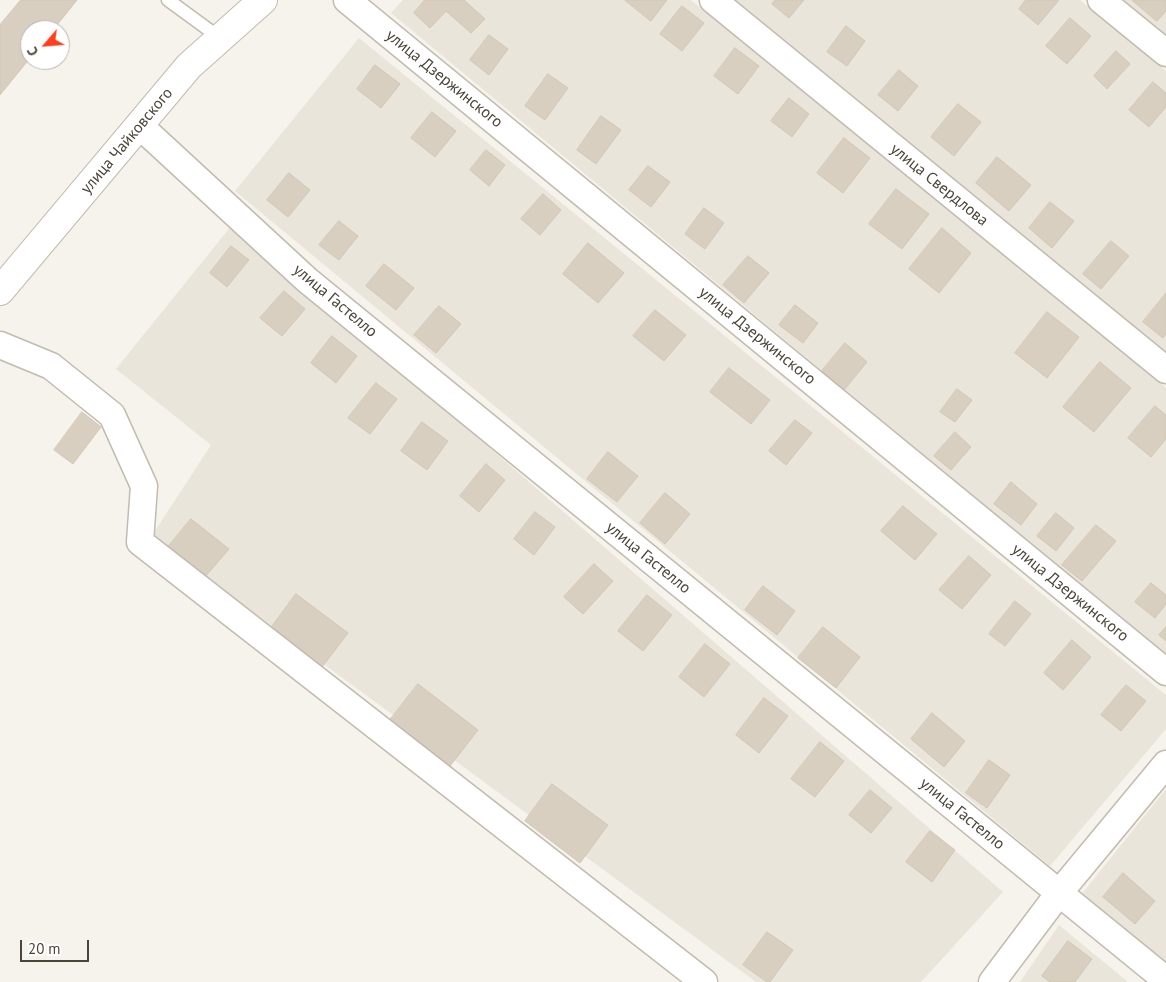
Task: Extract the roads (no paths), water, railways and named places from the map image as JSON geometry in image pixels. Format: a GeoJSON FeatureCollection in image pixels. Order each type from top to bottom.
{"type":"FeatureCollection","features":[{"type":"Feature","properties":{"kind":"street","name":"улица Чайковского"},"geometry":{"type":"LineString","coordinates":[[0,291],[189,66],[263,0]]}},
{"type":"Feature","properties":{"kind":"street","name":"улица Дзержинского"},"geometry":{"type":"LineString","coordinates":[[348,0],[1166,672]]}},
{"type":"Feature","properties":{"kind":"street","name":"улица Свердлова"},"geometry":{"type":"LineString","coordinates":[[713,0],[1166,370]]}},
{"type":"Feature","properties":{"kind":"street"},"geometry":{"type":"LineString","coordinates":[[1101,0],[1166,53]]}},
{"type":"Feature","properties":{"kind":"street","name":"улица Гастелло"},"geometry":{"type":"LineString","coordinates":[[139,125],[307,280],[1166,980]]}},
{"type":"Feature","properties":{"kind":"street"},"geometry":{"type":"LineString","coordinates":[[0,346],[51,366],[112,415],[144,486],[140,542],[704,982]]}},
{"type":"Feature","properties":{"kind":"street"},"geometry":{"type":"LineString","coordinates":[[992,982],[1059,893],[1166,764]]}},
{"type":"Feature","properties":{"kind":"lane"},"geometry":{"type":"LineString","coordinates":[[168,0],[220,38]]}}]}
